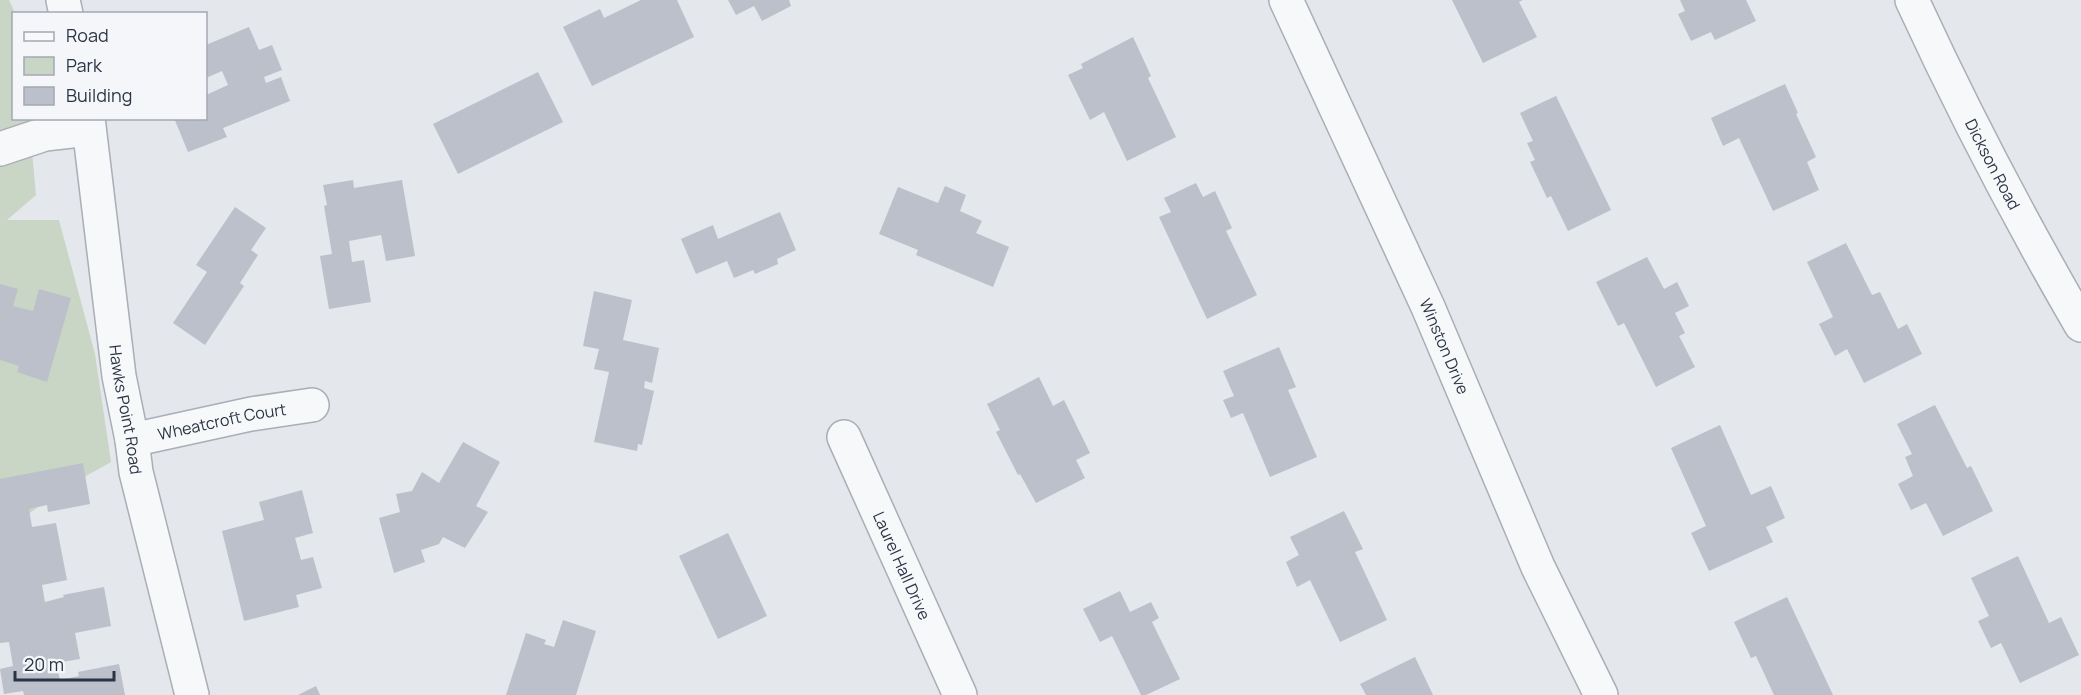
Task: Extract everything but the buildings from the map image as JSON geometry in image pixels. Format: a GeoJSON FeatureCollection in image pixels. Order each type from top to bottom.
{"type":"FeatureCollection","features":[{"type":"Feature","properties":{"kind":"street","name":"Winston Drive"},"geometry":{"type":"LineString","coordinates":[[1286,0],[1428,307],[1538,567],[1601,695]]}},
{"type":"Feature","properties":{"kind":"street","name":"Dickson Road"},"geometry":{"type":"LineString","coordinates":[[1912,0],[2006,190],[2081,325]]}},
{"type":"Feature","properties":{"kind":"street"},"geometry":{"type":"LineString","coordinates":[[0,149],[45,134],[88,124]]}},
{"type":"Feature","properties":{"kind":"street","name":"Hawks Point Road"},"geometry":{"type":"LineString","coordinates":[[88,124],[119,376],[136,472],[192,695]]}},
{"type":"Feature","properties":{"kind":"street","name":"Wheatcroft Court"},"geometry":{"type":"LineString","coordinates":[[132,440],[251,414],[312,405]]}},
{"type":"Feature","properties":{"kind":"street","name":"Laurel Hall Drive"},"geometry":{"type":"LineString","coordinates":[[844,437],[960,695]]}},
{"type":"Feature","properties":{"kind":"green space"},"geometry":{"type":"Polygon","coordinates":[[[0,0],[9,0],[15,12],[12,12],[12,120],[29,120],[36,195],[7,220],[59,220],[95,354],[111,462],[61,490],[0,535],[0,0]]]}}]}
